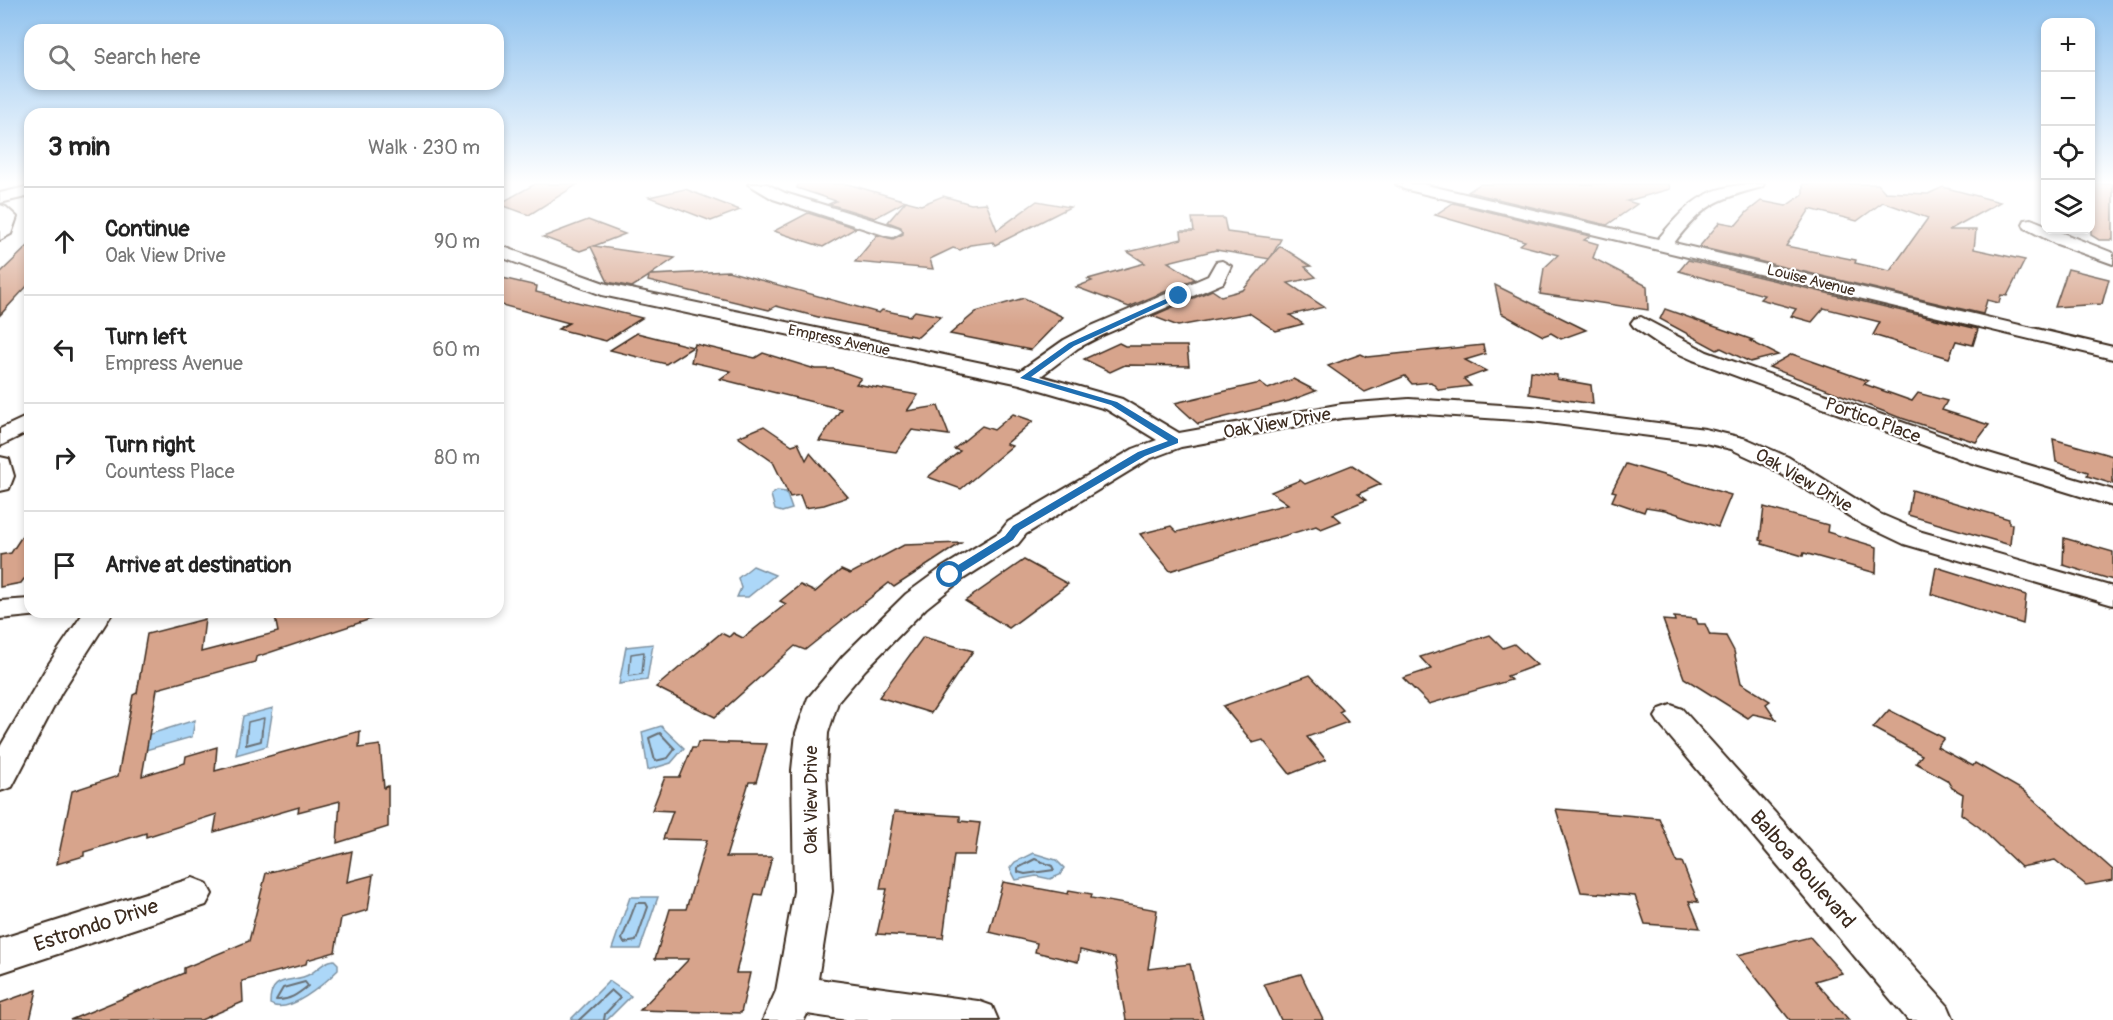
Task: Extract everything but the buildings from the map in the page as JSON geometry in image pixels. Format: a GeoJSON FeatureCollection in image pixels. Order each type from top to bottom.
{"type":"FeatureCollection","features":[{"type":"Feature","properties":{"kind":"street","name":"Louise Avenue"},"geometry":{"type":"LineString","coordinates":[[1606,232],[2113,353]]}},
{"type":"Feature","properties":{"kind":"street"},"geometry":{"type":"LineString","coordinates":[[1663,245],[1676,232]]}},
{"type":"Feature","properties":{"kind":"street"},"geometry":{"type":"LineString","coordinates":[[2046,232],[2113,259]]}},
{"type":"Feature","properties":{"kind":"street","name":"Empress Avenue"},"geometry":{"type":"LineString","coordinates":[[504,252],[602,289],[1024,378],[1114,404],[1175,441]]}},
{"type":"Feature","properties":{"kind":"street"},"geometry":{"type":"LineString","coordinates":[[1024,378],[1088,336],[1216,279],[1222,266]]}},
{"type":"Feature","properties":{"kind":"street","name":"Portico Place"},"geometry":{"type":"LineString","coordinates":[[1641,323],[1670,342],[1700,356],[1977,457],[2113,498]]}},
{"type":"Feature","properties":{"kind":"street","name":"Oak View Drive"},"geometry":{"type":"LineString","coordinates":[[790,1007],[813,891],[809,817],[812,733],[824,698],[854,663],[916,601],[950,575],[1009,538],[1017,528],[1142,454],[1175,441],[1342,411],[1410,406],[1532,414],[1705,436],[1739,444],[1779,462],[1871,519],[1913,538],[2113,596]]}},
{"type":"Feature","properties":{"kind":"street"},"geometry":{"type":"LineString","coordinates":[[0,439],[24,425]]}},
{"type":"Feature","properties":{"kind":"street"},"geometry":{"type":"LineString","coordinates":[[0,464],[2,476],[0,484]]}},
{"type":"Feature","properties":{"kind":"street"},"geometry":{"type":"LineString","coordinates":[[0,610],[24,608]]}},
{"type":"Feature","properties":{"kind":"street"},"geometry":{"type":"LineString","coordinates":[[0,778],[33,713],[72,648],[94,618]]}},
{"type":"Feature","properties":{"kind":"street","name":"Balboa Boulevard"},"geometry":{"type":"LineString","coordinates":[[1671,717],[1934,1020]]}},
{"type":"Feature","properties":{"kind":"street","name":"Estrondo Drive"},"geometry":{"type":"LineString","coordinates":[[0,956],[193,894]]}},
{"type":"Feature","properties":{"kind":"street"},"geometry":{"type":"LineString","coordinates":[[790,1007],[978,1020]]}},
{"type":"Feature","properties":{"kind":"water"},"geometry":{"type":"Polygon","coordinates":[[[777,491],[786,492],[792,509],[782,512],[775,510],[771,495],[777,491]]]}},
{"type":"Feature","properties":{"kind":"water"},"geometry":{"type":"Polygon","coordinates":[[[753,566],[775,575],[748,597],[737,597],[741,588],[738,578],[753,566]]]}},
{"type":"Feature","properties":{"kind":"water"},"geometry":{"type":"Polygon","coordinates":[[[653,644],[647,680],[619,684],[626,647],[653,644]]]}},
{"type":"Feature","properties":{"kind":"water"},"geometry":{"type":"Polygon","coordinates":[[[273,708],[267,746],[236,755],[243,716],[273,708]]]}},
{"type":"Feature","properties":{"kind":"water"},"geometry":{"type":"Polygon","coordinates":[[[195,720],[192,737],[128,755],[131,740],[195,720]]]}},
{"type":"Feature","properties":{"kind":"water"},"geometry":{"type":"Polygon","coordinates":[[[661,726],[684,748],[671,763],[648,770],[642,732],[661,726]]]}},
{"type":"Feature","properties":{"kind":"water"},"geometry":{"type":"Polygon","coordinates":[[[1033,853],[1056,860],[1064,868],[1060,875],[1050,879],[1036,876],[1016,880],[1010,868],[1015,862],[1033,853]]]}},
{"type":"Feature","properties":{"kind":"water"},"geometry":{"type":"Polygon","coordinates":[[[630,897],[658,897],[640,949],[612,949],[630,897]]]}},
{"type":"Feature","properties":{"kind":"water"},"geometry":{"type":"Polygon","coordinates":[[[334,960],[338,964],[338,970],[306,996],[286,1006],[278,1007],[270,1004],[271,994],[278,984],[304,977],[334,960]]]}},
{"type":"Feature","properties":{"kind":"water"},"geometry":{"type":"Polygon","coordinates":[[[609,981],[631,996],[607,1020],[570,1020],[609,981]]]}},
{"type":"Feature","properties":{"kind":"route"},"geometry":{"type":"LineString","coordinates":[[950,575],[1009,538],[1017,528],[1142,454],[1175,441],[1114,404],[1024,378],[1071,344],[1179,296]]}}]}
